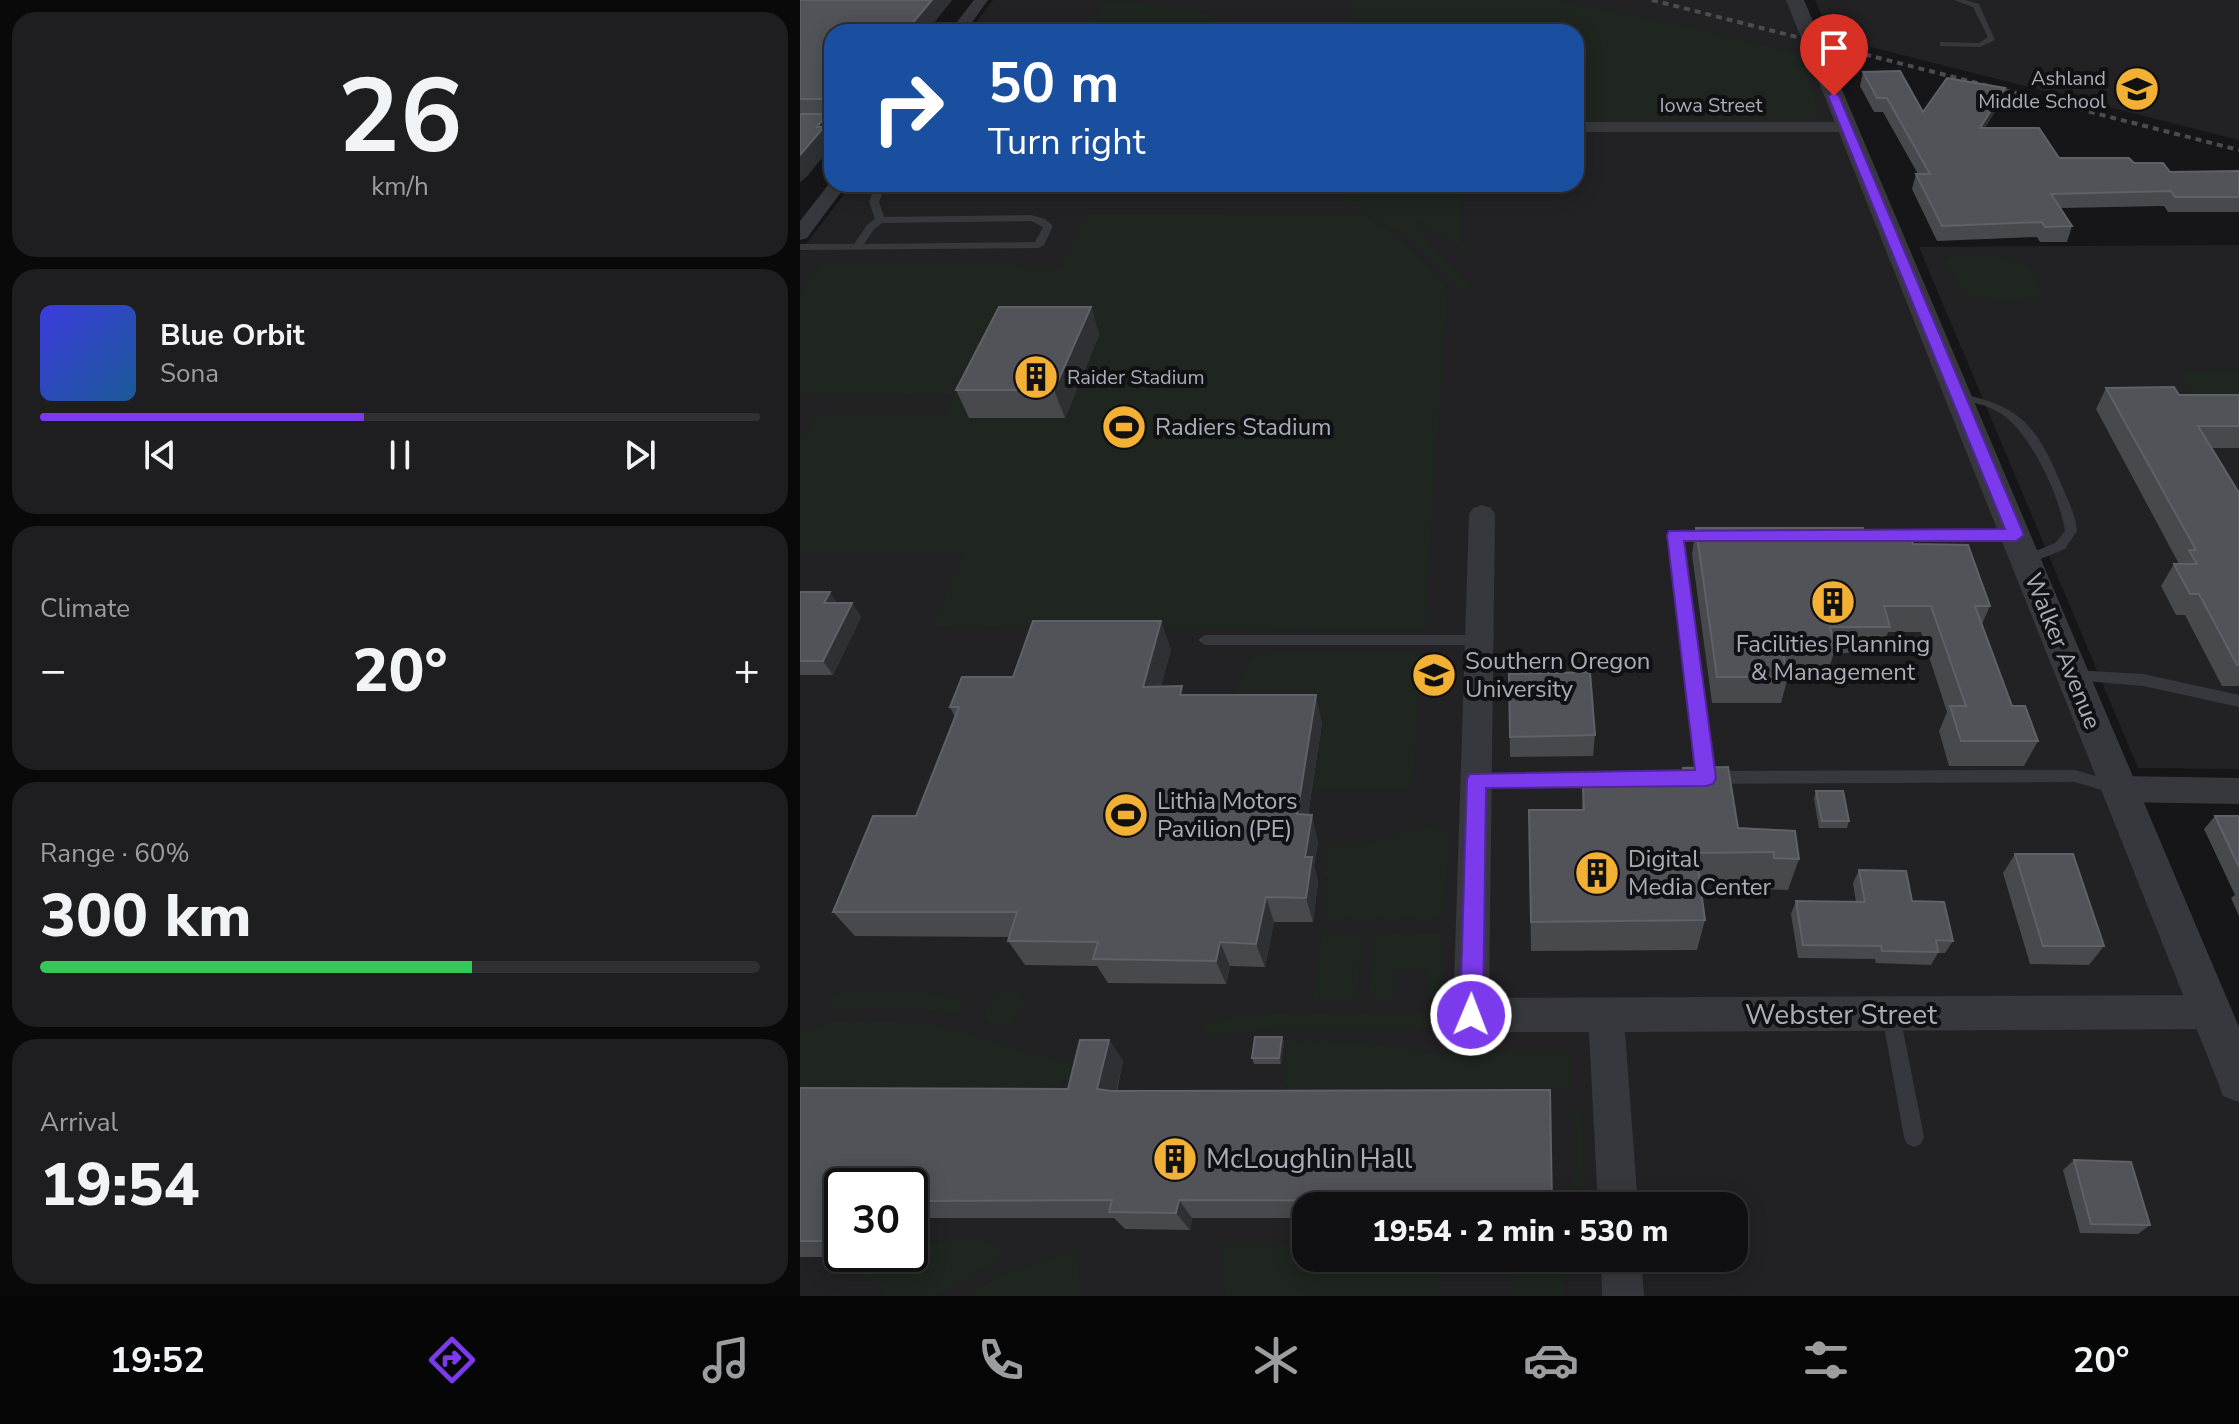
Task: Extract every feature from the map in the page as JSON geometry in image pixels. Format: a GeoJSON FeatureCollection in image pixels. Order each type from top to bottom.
{"type":"FeatureCollection","features":[{"type":"Feature","properties":{"kind":"street"},"geometry":{"type":"LineString","coordinates":[[963,24],[981,0]]}},
{"type":"Feature","properties":{"kind":"street","name":"Walker Avenue"},"geometry":{"type":"LineString","coordinates":[[1795,0],[2239,1080]]}},
{"type":"Feature","properties":{"kind":"street","name":"Iowa Street"},"geometry":{"type":"LineString","coordinates":[[1584,127],[1846,127]]}},
{"type":"Feature","properties":{"kind":"street"},"geometry":{"type":"LineString","coordinates":[[800,234],[832,192]]}},
{"type":"Feature","properties":{"kind":"street"},"geometry":{"type":"LineString","coordinates":[[1477,779],[1482,514]]}},
{"type":"Feature","properties":{"kind":"street","name":"Webster Street"},"geometry":{"type":"LineString","coordinates":[[1477,779],[1471,1015],[2211,1012]]}},
{"type":"Feature","properties":{"kind":"street"},"geometry":{"type":"LineString","coordinates":[[2120,789],[2239,791]]}},
{"type":"Feature","properties":{"kind":"street"},"geometry":{"type":"LineString","coordinates":[[1606,1015],[1617,1192]]}},
{"type":"Feature","properties":{"kind":"street"},"geometry":{"type":"LineString","coordinates":[[1622,1272],[1623,1296]]}},
{"type":"Feature","properties":{"kind":"lane"},"geometry":{"type":"LineString","coordinates":[[1943,44],[1980,45],[1992,38],[1976,6],[1958,0]]}},
{"type":"Feature","properties":{"kind":"lane"},"geometry":{"type":"LineString","coordinates":[[878,192],[874,202],[880,220]]}},
{"type":"Feature","properties":{"kind":"lane"},"geometry":{"type":"LineString","coordinates":[[800,247],[857,247],[1039,245],[1048,226],[1031,218],[880,220],[870,227],[857,247]]}},
{"type":"Feature","properties":{"kind":"lane"},"geometry":{"type":"LineString","coordinates":[[1830,535],[2021,548],[2060,546],[2071,531],[2069,517],[2025,424],[1993,402],[1957,396]]}},
{"type":"Feature","properties":{"kind":"lane"},"geometry":{"type":"LineString","coordinates":[[1706,778],[1675,535],[1722,535]]}},
{"type":"Feature","properties":{"kind":"lane"},"geometry":{"type":"LineString","coordinates":[[1205,640],[1479,640]]}},
{"type":"Feature","properties":{"kind":"lane"},"geometry":{"type":"LineString","coordinates":[[2072,675],[2143,680],[2239,701]]}},
{"type":"Feature","properties":{"kind":"lane"},"geometry":{"type":"LineString","coordinates":[[1477,779],[2075,776],[2120,789]]}},
{"type":"Feature","properties":{"kind":"lane"},"geometry":{"type":"LineString","coordinates":[[1891,1015],[1914,1137]]}},
{"type":"Feature","properties":{"kind":"shaded area","name":"Southern Oregon University"},"geometry":{"type":"Polygon","coordinates":[[[993,0],[1792,0],[2239,1098],[2239,1296],[800,1296],[800,252],[846,192],[1584,192],[1584,24],[975,24],[993,0]]]}},
{"type":"Feature","properties":{"kind":"shaded area"},"geometry":{"type":"Polygon","coordinates":[[[1348,0],[1560,0],[1690,26],[1797,54],[1821,115],[1811,120],[1584,120],[1584,24],[1348,24],[1351,9],[1348,0]]]}},
{"type":"Feature","properties":{"kind":"shaded area","name":"Ashland Middle School"},"geometry":{"type":"Polygon","coordinates":[[[1815,0],[2239,0],[2239,140],[1831,37],[1815,0]]]}},
{"type":"Feature","properties":{"kind":"shaded area"},"geometry":{"type":"Polygon","coordinates":[[[1106,2],[1172,5],[1204,14],[1220,24],[1087,24],[1106,2]]]}},
{"type":"Feature","properties":{"kind":"shaded area"},"geometry":{"type":"Polygon","coordinates":[[[1332,192],[1460,192],[1462,242],[1468,250],[1460,252],[1454,243],[1417,219],[1424,238],[1473,287],[1461,291],[1413,241],[1332,192]]]}},
{"type":"Feature","properties":{"kind":"shaded area","name":"Radiers Stadium"},"geometry":{"type":"Polygon","coordinates":[[[1359,212],[1405,243],[1448,289],[1424,630],[933,627],[964,552],[800,551],[800,441],[818,414],[946,414],[955,395],[800,396],[800,293],[821,264],[1021,262],[1019,268],[1060,268],[1087,214],[1359,212]]]}},
{"type":"Feature","properties":{"kind":"shaded area"},"geometry":{"type":"Polygon","coordinates":[[[2239,245],[2239,769],[2138,768],[1919,247],[2239,245]]]}},
{"type":"Feature","properties":{"kind":"shaded area"},"geometry":{"type":"Polygon","coordinates":[[[1952,256],[1994,256],[2019,262],[2036,279],[2042,294],[2017,302],[1966,296],[1945,261],[1952,256]]]}},
{"type":"Feature","properties":{"kind":"shaded area"},"geometry":{"type":"Polygon","coordinates":[[[2239,370],[2239,396],[2193,397],[2177,371],[2239,370]]]}},
{"type":"Feature","properties":{"kind":"shaded area"},"geometry":{"type":"Polygon","coordinates":[[[1274,651],[1423,651],[1412,790],[1312,790],[1323,717],[1320,713],[1232,712],[1242,672],[1254,659],[1274,651]]]}},
{"type":"Feature","properties":{"kind":"shaded area"},"geometry":{"type":"Polygon","coordinates":[[[1421,827],[1435,827],[1449,833],[1444,916],[1437,919],[1323,918],[1328,877],[1323,877],[1328,844],[1367,844],[1421,827]]]}},
{"type":"Feature","properties":{"kind":"shaded area"},"geometry":{"type":"Polygon","coordinates":[[[1322,932],[1362,935],[1357,994],[1351,999],[1313,1001],[1322,932]]]}},
{"type":"Feature","properties":{"kind":"shaded area"},"geometry":{"type":"Polygon","coordinates":[[[1373,932],[1441,934],[1444,942],[1441,1000],[1427,1000],[1428,970],[1394,970],[1392,1000],[1369,998],[1373,932]]]}},
{"type":"Feature","properties":{"kind":"shaded area"},"geometry":{"type":"Polygon","coordinates":[[[1004,990],[1022,993],[1025,1004],[1012,1023],[997,1026],[986,1019],[986,1009],[992,998],[1004,990]]]}},
{"type":"Feature","properties":{"kind":"shaded area"},"geometry":{"type":"Polygon","coordinates":[[[839,992],[926,992],[957,999],[967,1005],[964,1012],[956,1015],[914,1008],[830,1007],[829,1000],[839,992]]]}},
{"type":"Feature","properties":{"kind":"shaded area"},"geometry":{"type":"Polygon","coordinates":[[[1276,1013],[1432,1013],[1435,1020],[1426,1028],[1263,1029],[1207,1037],[1199,1031],[1207,1021],[1276,1013]]]}},
{"type":"Feature","properties":{"kind":"shaded area"},"geometry":{"type":"Polygon","coordinates":[[[887,1021],[948,1027],[1035,1055],[1081,1062],[1073,1078],[1043,1090],[840,1086],[822,1093],[800,1111],[800,1033],[826,1022],[887,1021]]]}},
{"type":"Feature","properties":{"kind":"shaded area"},"geometry":{"type":"Polygon","coordinates":[[[1358,1041],[1422,1053],[1569,1052],[1570,1088],[1288,1088],[1283,1082],[1286,1042],[1358,1041]]]}},
{"type":"Feature","properties":{"kind":"shaded area"},"geometry":{"type":"Polygon","coordinates":[[[1571,1109],[1581,1109],[1584,1192],[1574,1192],[1571,1109]]]}},
{"type":"Feature","properties":{"kind":"shaded area"},"geometry":{"type":"Polygon","coordinates":[[[954,1239],[989,1241],[1001,1250],[1001,1257],[939,1296],[885,1296],[876,1281],[854,1275],[857,1272],[928,1272],[928,1242],[954,1239]]]}},
{"type":"Feature","properties":{"kind":"shaded area"},"geometry":{"type":"Polygon","coordinates":[[[1221,1244],[1292,1245],[1292,1272],[1419,1272],[1439,1278],[1439,1296],[1227,1296],[1221,1274],[1221,1244]]]}},
{"type":"Feature","properties":{"kind":"shaded area"},"geometry":{"type":"Polygon","coordinates":[[[1066,1253],[1076,1253],[1081,1296],[965,1296],[1006,1272],[1066,1253]]]}},
{"type":"Feature","properties":{"kind":"shaded area"},"geometry":{"type":"Polygon","coordinates":[[[1511,1272],[1562,1272],[1565,1296],[1511,1296],[1511,1272]]]}},
{"type":"Feature","properties":{"kind":"building"},"geometry":{"type":"Polygon","coordinates":[[[800,0],[932,0],[912,24],[824,24],[824,99],[800,99],[800,0]]]}},
{"type":"Feature","properties":{"kind":"building"},"geometry":{"type":"Polygon","coordinates":[[[1900,71],[1923,112],[1947,78],[2005,88],[1980,128],[2039,128],[2059,158],[2129,158],[2134,163],[2163,163],[2170,172],[2239,171],[2239,197],[2175,197],[2171,191],[2051,194],[2072,226],[2045,227],[2042,222],[1942,226],[1916,174],[1930,174],[1887,98],[1877,98],[1863,72],[1900,71]]]}},
{"type":"Feature","properties":{"kind":"building"},"geometry":{"type":"Polygon","coordinates":[[[800,114],[824,114],[817,127],[824,127],[800,155],[800,114]]]}},
{"type":"Feature","properties":{"kind":"building"},"geometry":{"type":"Polygon","coordinates":[[[999,307],[1091,307],[1054,390],[956,390],[999,307]]]}},
{"type":"Feature","properties":{"kind":"building"},"geometry":{"type":"Polygon","coordinates":[[[2174,387],[2179,395],[2239,395],[2239,426],[2198,426],[2239,493],[2239,665],[2199,594],[2190,594],[2174,564],[2197,564],[2189,550],[2196,550],[2106,388],[2174,387]]]}},
{"type":"Feature","properties":{"kind":"building"},"geometry":{"type":"Polygon","coordinates":[[[1696,528],[1863,528],[1866,539],[1911,539],[1913,544],[1968,545],[1990,606],[1975,606],[2012,706],[2025,706],[2038,741],[1961,741],[1950,706],[1966,706],[1931,606],[1884,606],[1890,627],[1830,627],[1835,648],[1782,648],[1788,677],[1717,677],[1696,528]]]}},
{"type":"Feature","properties":{"kind":"building"},"geometry":{"type":"Polygon","coordinates":[[[800,592],[830,592],[824,603],[852,603],[823,661],[800,661],[800,592]]]}},
{"type":"Feature","properties":{"kind":"building","name":"Lithia Motors Pavilion (PE)"},"geometry":{"type":"Polygon","coordinates":[[[1033,621],[1161,621],[1143,687],[1182,686],[1180,695],[1316,695],[1297,814],[1312,815],[1305,857],[1312,857],[1306,898],[1266,897],[1256,944],[1220,942],[1216,961],[1093,959],[1098,942],[1008,941],[1017,912],[833,912],[873,816],[916,816],[959,707],[950,707],[962,677],[1013,677],[1033,621]]]}},
{"type":"Feature","properties":{"kind":"building"},"geometry":{"type":"Polygon","coordinates":[[[1590,672],[1595,735],[1510,737],[1509,674],[1590,672]]]}},
{"type":"Feature","properties":{"kind":"building"},"geometry":{"type":"Polygon","coordinates":[[[1728,767],[1738,828],[1795,831],[1799,859],[1774,858],[1774,852],[1696,853],[1705,920],[1531,922],[1529,810],[1584,810],[1583,786],[1685,785],[1683,768],[1728,767]]]}},
{"type":"Feature","properties":{"kind":"building"},"geometry":{"type":"Polygon","coordinates":[[[1816,791],[1843,791],[1849,821],[1822,821],[1816,791]]]}},
{"type":"Feature","properties":{"kind":"building"},"geometry":{"type":"Polygon","coordinates":[[[2215,816],[2239,816],[2239,867],[2215,816]]]}},
{"type":"Feature","properties":{"kind":"building"},"geometry":{"type":"Polygon","coordinates":[[[2015,854],[2073,854],[2104,946],[2043,946],[2015,854]]]}},
{"type":"Feature","properties":{"kind":"building"},"geometry":{"type":"Polygon","coordinates":[[[1859,870],[1906,871],[1912,901],[1944,902],[1953,941],[1936,940],[1938,952],[1882,951],[1881,946],[1803,945],[1796,901],[1865,902],[1859,870]]]}},
{"type":"Feature","properties":{"kind":"building"},"geometry":{"type":"Polygon","coordinates":[[[1255,1037],[1282,1037],[1279,1058],[1252,1058],[1255,1037]]]}},
{"type":"Feature","properties":{"kind":"building","name":"McLoughlin Hall"},"geometry":{"type":"Polygon","coordinates":[[[1080,1040],[1109,1040],[1097,1089],[1111,1091],[1550,1090],[1552,1192],[1292,1192],[1292,1200],[1179,1200],[1176,1213],[1109,1212],[1112,1200],[928,1201],[928,1168],[824,1168],[824,1241],[800,1241],[800,1088],[1068,1089],[1080,1040]]]}},
{"type":"Feature","properties":{"kind":"building"},"geometry":{"type":"Polygon","coordinates":[[[2074,1160],[2131,1162],[2150,1225],[2091,1224],[2074,1160]]]}},
{"type":"Feature","properties":{"kind":"railway"},"geometry":{"type":"LineString","coordinates":[[1652,0],[2239,150]]}},
{"type":"Feature","properties":{"kind":"place","name":"Ashland Middle School"},"geometry":{"type":"Point","coordinates":[2137,89]}},
{"type":"Feature","properties":{"kind":"place","name":"Raider Stadium"},"geometry":{"type":"Point","coordinates":[1036,377]}},
{"type":"Feature","properties":{"kind":"place","name":"Radiers Stadium"},"geometry":{"type":"Point","coordinates":[1124,427]}},
{"type":"Feature","properties":{"kind":"place","name":"Facilities Planning & Management"},"geometry":{"type":"Point","coordinates":[1833,602]}},
{"type":"Feature","properties":{"kind":"place","name":"Southern Oregon University"},"geometry":{"type":"Point","coordinates":[1434,675]}},
{"type":"Feature","properties":{"kind":"place","name":"Lithia Motors Pavilion (PE)"},"geometry":{"type":"Point","coordinates":[1126,815]}},
{"type":"Feature","properties":{"kind":"place","name":"Digital Media Center"},"geometry":{"type":"Point","coordinates":[1597,873]}},
{"type":"Feature","properties":{"kind":"place","name":"McLoughlin Hall"},"geometry":{"type":"Point","coordinates":[1175,1159]}},
{"type":"Feature","properties":{"kind":"route"},"geometry":{"type":"LineString","coordinates":[[1471,1015],[1477,779],[1706,778],[1675,535],[2016,535],[1834,96]]}}]}
